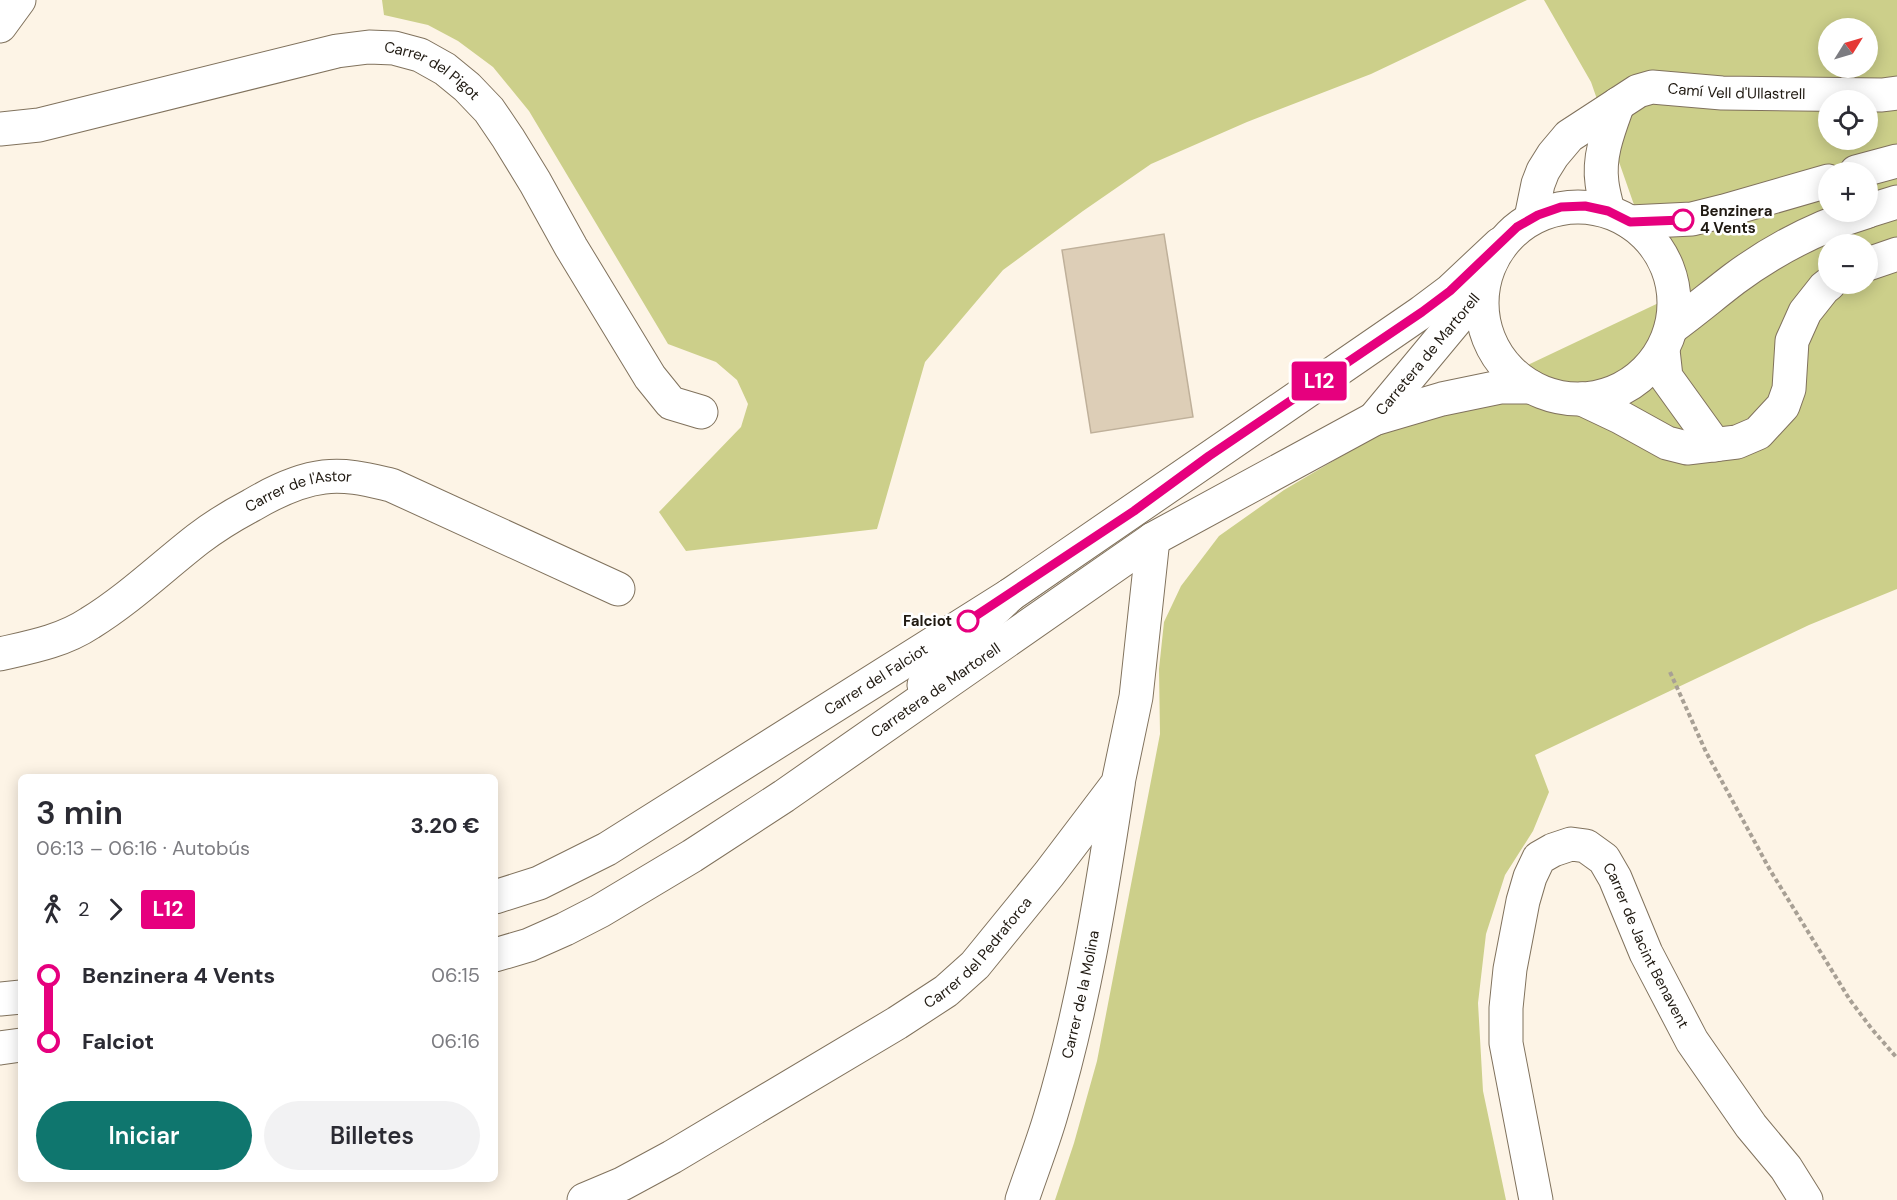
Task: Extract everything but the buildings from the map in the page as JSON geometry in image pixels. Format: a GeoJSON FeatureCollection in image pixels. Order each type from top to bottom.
{"type":"FeatureCollection","features":[{"type":"Feature","properties":{"kind":"street"},"geometry":{"type":"LineString","coordinates":[[0,26],[19,0]]}},
{"type":"Feature","properties":{"kind":"street","name":"Carrer del Pigot"},"geometry":{"type":"LineString","coordinates":[[0,129],[62,120],[337,51],[369,47],[394,48],[420,55],[445,69],[467,87],[489,111],[535,182],[571,247],[650,377],[671,403],[701,412]]}},
{"type":"Feature","properties":{"kind":"street","name":"Camí Vell d'Ullastrell"},"geometry":{"type":"LineString","coordinates":[[1532,218],[1538,184],[1552,155],[1569,136],[1638,91],[1652,87],[1722,93],[1882,95],[1897,93]]}},
{"type":"Feature","properties":{"kind":"street"},"geometry":{"type":"LineString","coordinates":[[1618,104],[1606,139],[1601,164],[1602,183],[1619,216],[1649,237],[1663,257],[1672,280],[1674,303],[1667,339],[1666,377],[1715,445]]}},
{"type":"Feature","properties":{"kind":"street"},"geometry":{"type":"LineString","coordinates":[[1878,166],[1897,161]]}},
{"type":"Feature","properties":{"kind":"street","name":"Carretera de Martorell"},"geometry":{"type":"LineString","coordinates":[[1818,183],[1692,219],[1619,216],[1585,206],[1561,207],[1532,218],[1517,227],[1500,244],[1488,265],[1482,289],[1482,313],[1487,337],[1498,358],[1515,376],[1531,387],[1558,398],[1581,399],[1606,396],[1629,385],[1647,370],[1667,339],[1734,279],[1773,253],[1841,222]]}},
{"type":"Feature","properties":{"kind":"street","name":"Carretera de Martorell"},"geometry":{"type":"LineString","coordinates":[[1878,208],[1897,202]]}},
{"type":"Feature","properties":{"kind":"street","name":"Carrer del Falciot"},"geometry":{"type":"LineString","coordinates":[[498,896],[539,884],[607,849],[1010,595],[1422,312],[1450,291],[1500,244]]}},
{"type":"Feature","properties":{"kind":"street"},"geometry":{"type":"LineString","coordinates":[[1878,261],[1897,254]]}},
{"type":"Feature","properties":{"kind":"street","name":"Carretera de Martorell"},"geometry":{"type":"LineString","coordinates":[[1374,419],[1482,289]]}},
{"type":"Feature","properties":{"kind":"street"},"geometry":{"type":"LineString","coordinates":[[1581,399],[1667,443],[1687,448],[1737,442],[1758,433],[1783,406],[1789,389],[1792,341],[1804,312],[1819,294]]}},
{"type":"Feature","properties":{"kind":"street","name":"Carretera de Martorell"},"geometry":{"type":"LineString","coordinates":[[498,954],[565,929],[610,905],[692,855],[784,796],[1153,539],[1374,419],[1442,399],[1500,387],[1531,387]]}},
{"type":"Feature","properties":{"kind":"street","name":"Carrer de l'Astor"},"geometry":{"type":"LineString","coordinates":[[0,654],[47,643],[88,625],[126,599],[199,538],[230,517],[294,484],[324,477],[356,477],[392,485],[618,589]]}},
{"type":"Feature","properties":{"kind":"street","name":"Carrer del Pedraforca"},"geometry":{"type":"LineString","coordinates":[[584,1200],[622,1184],[672,1156],[888,1029],[946,991],[975,964],[1118,783],[1136,697],[1153,539]]}},
{"type":"Feature","properties":{"kind":"street"},"geometry":{"type":"LineString","coordinates":[[893,720],[960,642],[1010,595]]}},
{"type":"Feature","properties":{"kind":"street","name":"Carrer de la Molina"},"geometry":{"type":"LineString","coordinates":[[1022,1200],[1050,1118],[1083,988],[1105,870],[1118,783]]}},
{"type":"Feature","properties":{"kind":"street","name":"Carrer de Jacint Benavent"},"geometry":{"type":"LineString","coordinates":[[1536,1200],[1506,1043],[1506,1008],[1510,969],[1530,877],[1539,858],[1571,843],[1586,846],[1604,859],[1633,918],[1646,953],[1692,1041],[1806,1200]]}},
{"type":"Feature","properties":{"kind":"street"},"geometry":{"type":"LineString","coordinates":[[0,999],[18,997]]}},
{"type":"Feature","properties":{"kind":"street"},"geometry":{"type":"LineString","coordinates":[[0,1048],[18,1045]]}},
{"type":"Feature","properties":{"kind":"street"},"geometry":{"type":"LineString","coordinates":[[0,1069],[18,1066]]}},
{"type":"Feature","properties":{"kind":"path"},"geometry":{"type":"LineString","coordinates":[[1670,672],[1706,752],[1770,870],[1850,1000],[1897,1059]]}},
{"type":"Feature","properties":{"kind":"green space"},"geometry":{"type":"Polygon","coordinates":[[[382,0],[1527,0],[1371,74],[1247,122],[1151,164],[1003,270],[925,362],[877,529],[686,551],[659,512],[741,427],[748,404],[737,380],[716,362],[668,344],[529,111],[493,67],[458,41],[428,25],[384,15],[382,0]]]}},
{"type":"Feature","properties":{"kind":"green space"},"geometry":{"type":"Polygon","coordinates":[[[1544,0],[1897,0],[1897,589],[1809,625],[1535,755],[1549,792],[1533,831],[1505,875],[1486,934],[1478,1003],[1483,1091],[1506,1200],[1055,1200],[1097,1061],[1160,734],[1159,669],[1164,622],[1181,586],[1219,536],[1284,490],[1367,441],[1667,299],[1591,82],[1544,0]]]}},
{"type":"Feature","properties":{"kind":"bus line","name":"L12"},"geometry":{"type":"LineString","coordinates":[[968,621],[1134,511],[1209,456],[1422,312],[1450,291],[1517,227],[1538,215],[1561,207],[1585,206],[1608,211],[1630,222],[1683,220]]}},
{"type":"Feature","properties":{"kind":"place","name":"Benzinera 4 Vents"},"geometry":{"type":"Point","coordinates":[1683,220]}},
{"type":"Feature","properties":{"kind":"place","name":"Falciot"},"geometry":{"type":"Point","coordinates":[968,621]}}]}
